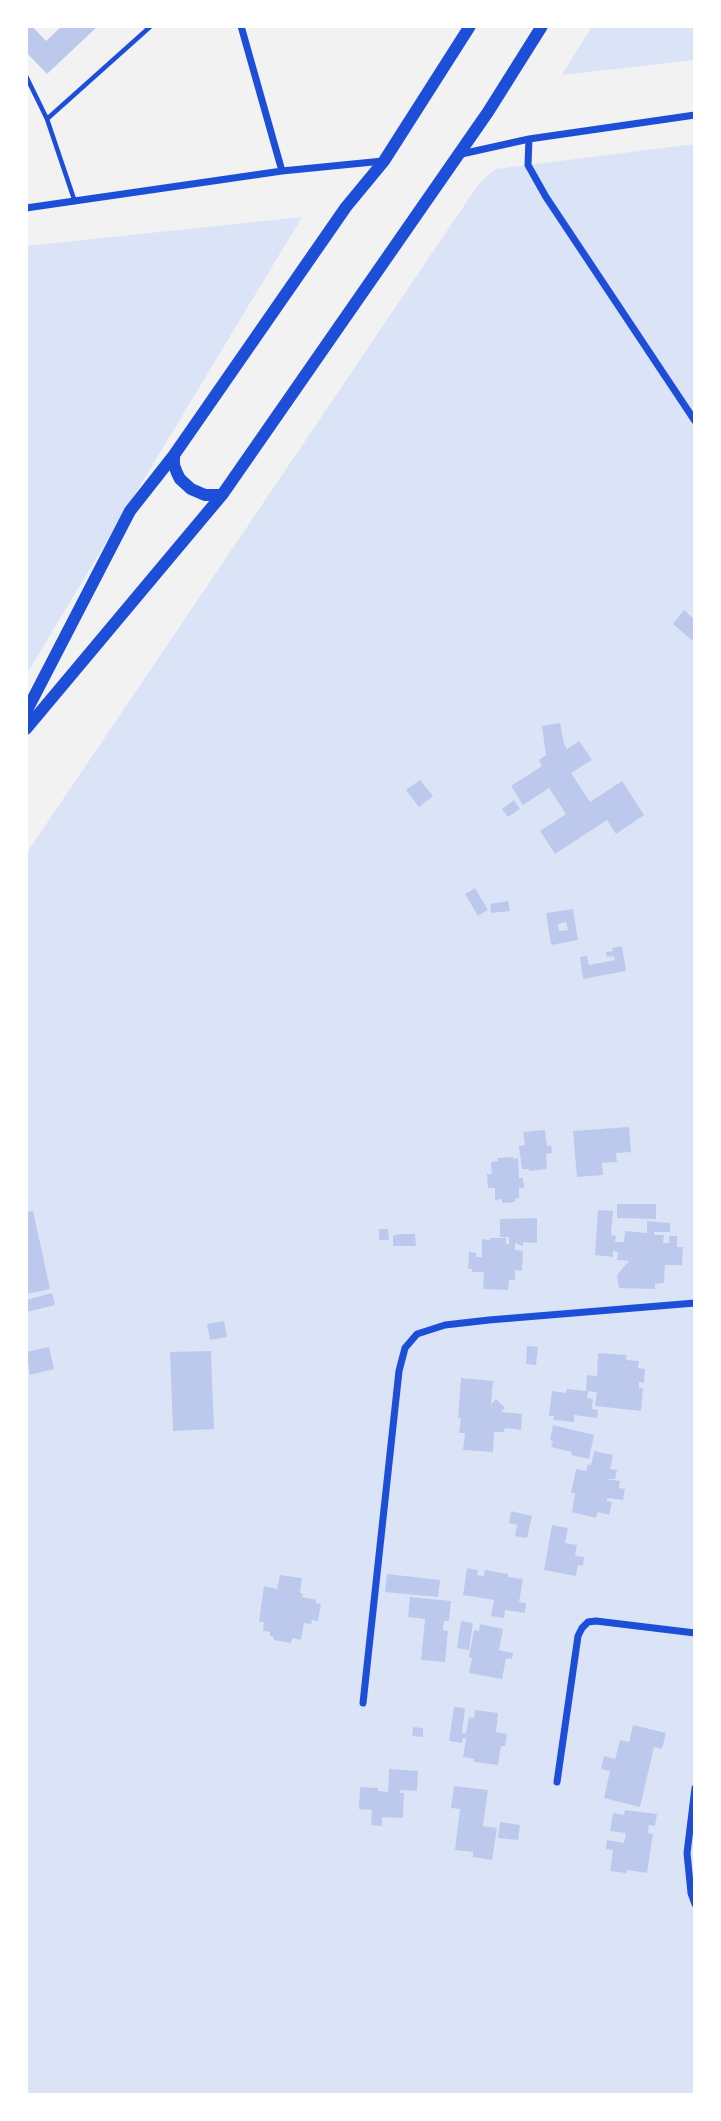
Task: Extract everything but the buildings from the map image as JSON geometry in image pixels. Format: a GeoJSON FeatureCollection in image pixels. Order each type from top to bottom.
{"type":"FeatureCollection","features":[{"type":"Feature","properties":{"kind":"main road"},"geometry":{"type":"LineString","coordinates":[[26,712],[130,511],[174,455],[346,207],[384,161],[470,26]]}},
{"type":"Feature","properties":{"kind":"main road"},"geometry":{"type":"LineString","coordinates":[[26,729],[222,495],[488,112],[542,26]]}},
{"type":"Feature","properties":{"kind":"main road"},"geometry":{"type":"LineString","coordinates":[[174,455],[174,465],[180,480],[205,495],[222,495]]}},
{"type":"Feature","properties":{"kind":"street"},"geometry":{"type":"LineString","coordinates":[[241,26],[282,171]]}},
{"type":"Feature","properties":{"kind":"street"},"geometry":{"type":"LineString","coordinates":[[457,155],[529,139],[695,115]]}},
{"type":"Feature","properties":{"kind":"street"},"geometry":{"type":"LineString","coordinates":[[529,139],[528,165],[546,197],[695,421]]}},
{"type":"Feature","properties":{"kind":"street"},"geometry":{"type":"LineString","coordinates":[[26,208],[282,171],[384,161]]}},
{"type":"Feature","properties":{"kind":"street"},"geometry":{"type":"LineString","coordinates":[[363,1703],[399,1371],[405,1348],[417,1334],[445,1325],[695,1303]]}},
{"type":"Feature","properties":{"kind":"street"},"geometry":{"type":"LineString","coordinates":[[557,1782],[578,1636],[587,1622],[695,1633]]}},
{"type":"Feature","properties":{"kind":"street"},"geometry":{"type":"LineString","coordinates":[[695,1788],[687,1853],[691,1893],[695,1904]]}},
{"type":"Feature","properties":{"kind":"lane"},"geometry":{"type":"LineString","coordinates":[[47,119],[151,26]]}},
{"type":"Feature","properties":{"kind":"lane"},"geometry":{"type":"LineString","coordinates":[[26,76],[47,119],[75,202]]}},
{"type":"Feature","properties":{"kind":"shaded area"},"geometry":{"type":"Polygon","coordinates":[[[592,26],[695,26],[695,60],[562,75],[592,26]]]}},
{"type":"Feature","properties":{"kind":"shaded area"},"geometry":{"type":"Polygon","coordinates":[[[695,144],[695,2095],[26,2095],[26,854],[480,182],[496,169],[695,144]]]}},
{"type":"Feature","properties":{"kind":"shaded area"},"geometry":{"type":"Polygon","coordinates":[[[302,217],[26,675],[26,246],[302,217]]]}}]}
